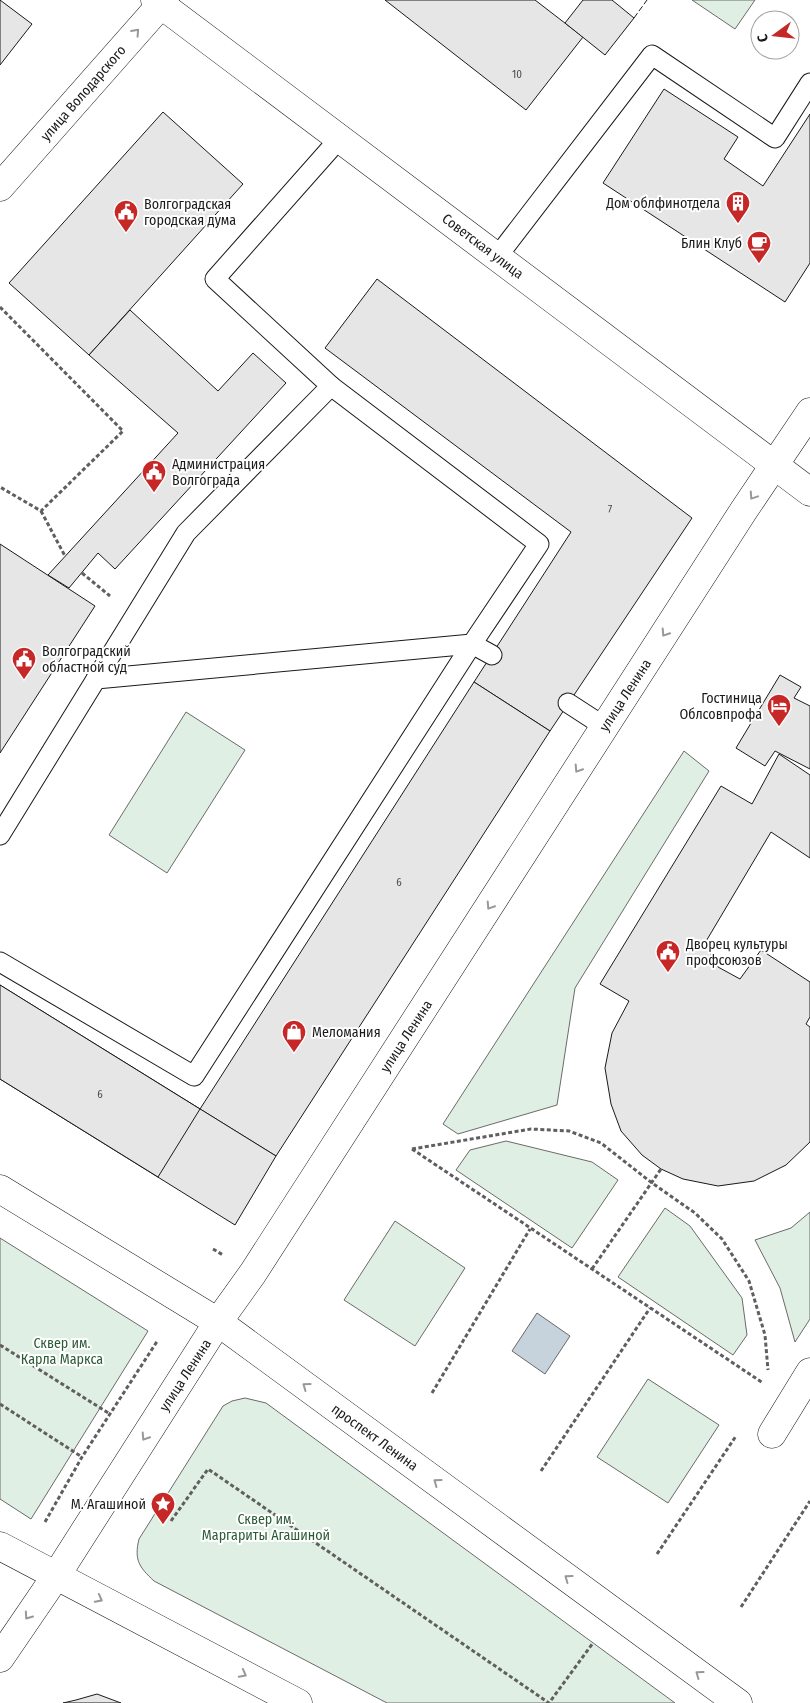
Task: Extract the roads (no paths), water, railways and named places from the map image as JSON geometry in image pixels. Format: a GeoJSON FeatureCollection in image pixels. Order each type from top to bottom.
{"type":"FeatureCollection","features":[{"type":"Feature","properties":{"kind":"street","name":"Советская улица"},"geometry":{"type":"LineString","coordinates":[[160,2],[810,492]]}},
{"type":"Feature","properties":{"kind":"street","name":"улица Володарского"},"geometry":{"type":"LineString","coordinates":[[0,187],[160,2]]}},
{"type":"Feature","properties":{"kind":"street","name":"улица Ленина"},"geometry":{"type":"LineString","coordinates":[[0,1658],[56,1576],[218,1322],[253,1273],[744,510],[810,412]]}},
{"type":"Feature","properties":{"kind":"street","name":"проспект Ленина"},"geometry":{"type":"LineString","coordinates":[[0,1189],[218,1322],[738,1703]]}},
{"type":"Feature","properties":{"kind":"street"},"geometry":{"type":"LineString","coordinates":[[772,1434],[810,1372]]}},
{"type":"Feature","properties":{"kind":"street"},"geometry":{"type":"LineString","coordinates":[[0,1546],[298,1703]]}},
{"type":"Feature","properties":{"kind":"lane"},"geometry":{"type":"LineString","coordinates":[[497,256],[652,55],[775,138],[810,83]]}},
{"type":"Feature","properties":{"kind":"lane"},"geometry":{"type":"LineString","coordinates":[[0,962],[194,1076],[472,644],[539,544],[331,386],[215,279],[339,138]]}},
{"type":"Feature","properties":{"kind":"lane"},"geometry":{"type":"LineString","coordinates":[[0,835],[186,533],[331,386]]}},
{"type":"Feature","properties":{"kind":"lane"},"geometry":{"type":"LineString","coordinates":[[96,679],[472,644],[492,655]]}},
{"type":"Feature","properties":{"kind":"lane"},"geometry":{"type":"LineString","coordinates":[[568,703],[605,727]]}},
{"type":"Feature","properties":{"kind":"place","name":"Дом облфинотдела"},"geometry":{"type":"Point","coordinates":[738,224]}},
{"type":"Feature","properties":{"kind":"place","name":"Волгоградская городская дума"},"geometry":{"type":"Point","coordinates":[126,233]}},
{"type":"Feature","properties":{"kind":"place","name":"Блин Клуб"},"geometry":{"type":"Point","coordinates":[759,264]}},
{"type":"Feature","properties":{"kind":"place","name":"Администрация Волгограда"},"geometry":{"type":"Point","coordinates":[154,493]}},
{"type":"Feature","properties":{"kind":"place","name":"Волгоградский областной суд"},"geometry":{"type":"Point","coordinates":[24,680]}},
{"type":"Feature","properties":{"kind":"place","name":"Гостиница Облсовпрофа"},"geometry":{"type":"Point","coordinates":[779,727]}},
{"type":"Feature","properties":{"kind":"place","name":"Дворец культуры профсоюзов"},"geometry":{"type":"Point","coordinates":[668,973]}},
{"type":"Feature","properties":{"kind":"place","name":"Меломания"},"geometry":{"type":"Point","coordinates":[294,1053]}},
{"type":"Feature","properties":{"kind":"place","name":"М. Агашиной"},"geometry":{"type":"Point","coordinates":[163,1525]}},
{"type":"Feature","properties":{"kind":"park label","name":"Сквер им. Карла Маркса"},"geometry":{"type":"Point","coordinates":[62,1352]}},
{"type":"Feature","properties":{"kind":"park label","name":"Сквер им. Маргариты Агашиной"},"geometry":{"type":"Point","coordinates":[266,1528]}}]}
